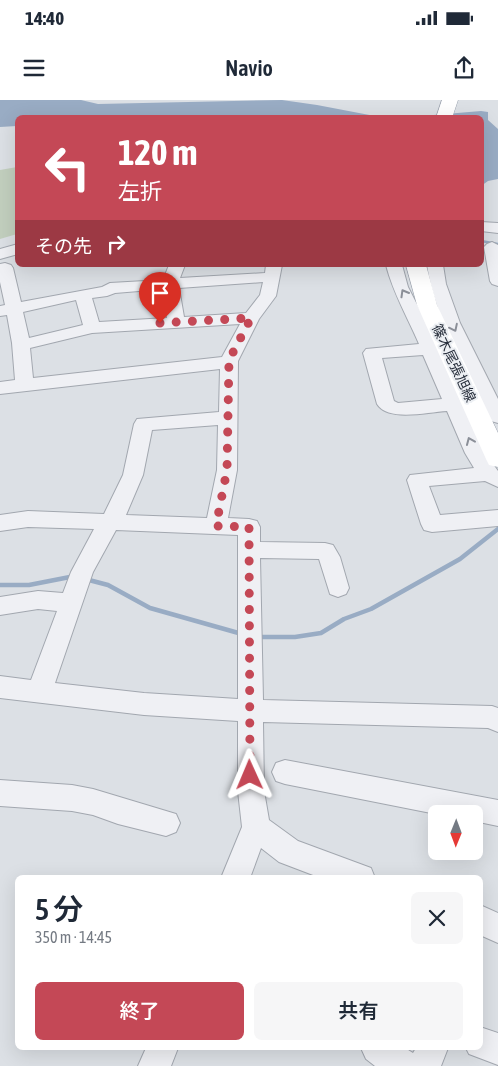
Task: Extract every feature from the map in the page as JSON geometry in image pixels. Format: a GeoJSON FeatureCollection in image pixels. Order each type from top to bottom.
{"type":"FeatureCollection","features":[{"type":"Feature","properties":{"kind":"main road"},"geometry":{"type":"LineString","coordinates":[[445,115],[450,100]]}},
{"type":"Feature","properties":{"kind":"main road","name":"篠木尾張旭線"},"geometry":{"type":"LineString","coordinates":[[417,267],[427,305],[495,468]]}},
{"type":"Feature","properties":{"kind":"street"},"geometry":{"type":"LineString","coordinates":[[484,226],[498,228]]}},
{"type":"Feature","properties":{"kind":"street"},"geometry":{"type":"LineString","coordinates":[[490,246],[498,281]]}},
{"type":"Feature","properties":{"kind":"street"},"geometry":{"type":"LineString","coordinates":[[15,254],[6,264],[7,309],[21,345],[25,385]]}},
{"type":"Feature","properties":{"kind":"street"},"geometry":{"type":"LineString","coordinates":[[176,322],[170,283],[177,267]]}},
{"type":"Feature","properties":{"kind":"street"},"geometry":{"type":"LineString","coordinates":[[395,267],[400,287],[410,304],[475,453],[495,468]]}},
{"type":"Feature","properties":{"kind":"street"},"geometry":{"type":"LineString","coordinates":[[435,267],[437,283],[445,308],[498,417]]}},
{"type":"Feature","properties":{"kind":"street"},"geometry":{"type":"LineString","coordinates":[[7,309],[107,291],[110,288],[273,271],[268,296],[251,318],[229,362],[227,470],[216,526]]}},
{"type":"Feature","properties":{"kind":"street"},"geometry":{"type":"LineString","coordinates":[[83,294],[92,328]]}},
{"type":"Feature","properties":{"kind":"street"},"geometry":{"type":"LineString","coordinates":[[21,345],[92,328],[251,318]]}},
{"type":"Feature","properties":{"kind":"street"},"geometry":{"type":"LineString","coordinates":[[430,349],[372,353],[386,404],[395,409],[454,404]]}},
{"type":"Feature","properties":{"kind":"street"},"geometry":{"type":"LineString","coordinates":[[0,388],[229,362]]}},
{"type":"Feature","properties":{"kind":"street"},"geometry":{"type":"LineString","coordinates":[[40,690],[77,586],[118,510],[133,475],[144,424],[228,418]]}},
{"type":"Feature","properties":{"kind":"street"},"geometry":{"type":"LineString","coordinates":[[495,468],[417,480],[432,524],[498,518]]}},
{"type":"Feature","properties":{"kind":"street"},"geometry":{"type":"LineString","coordinates":[[0,524],[28,519],[111,520],[249,527],[251,791],[256,827],[236,875]]}},
{"type":"Feature","properties":{"kind":"street"},"geometry":{"type":"LineString","coordinates":[[249,550],[324,551],[329,557],[338,588]]}},
{"type":"Feature","properties":{"kind":"street"},"geometry":{"type":"LineString","coordinates":[[0,606],[38,600],[77,586]]}},
{"type":"Feature","properties":{"kind":"street"},"geometry":{"type":"LineString","coordinates":[[0,687],[40,690],[144,704],[250,710],[492,717],[498,721]]}},
{"type":"Feature","properties":{"kind":"street"},"geometry":{"type":"LineString","coordinates":[[285,772],[498,813]]}},
{"type":"Feature","properties":{"kind":"street"},"geometry":{"type":"LineString","coordinates":[[0,793],[72,798],[166,822]]}},
{"type":"Feature","properties":{"kind":"street"},"geometry":{"type":"LineString","coordinates":[[256,827],[289,852],[353,875]]}},
{"type":"Feature","properties":{"kind":"street"},"geometry":{"type":"LineString","coordinates":[[483,1044],[498,1049]]}},
{"type":"Feature","properties":{"kind":"street"},"geometry":{"type":"LineString","coordinates":[[154,1066],[161,1050]]}},
{"type":"Feature","properties":{"kind":"street"},"geometry":{"type":"LineString","coordinates":[[380,1050],[404,1066]]}},
{"type":"Feature","properties":{"kind":"street"},"geometry":{"type":"LineString","coordinates":[[424,1066],[431,1050]]}},
{"type":"Feature","properties":{"kind":"green space"},"geometry":{"type":"Polygon","coordinates":[[[15,167],[15,235],[0,239],[0,170],[15,167]]]}},
{"type":"Feature","properties":{"kind":"water"},"geometry":{"type":"Polygon","coordinates":[[[0,100],[81,100],[98,104],[282,100],[370,115],[15,115],[15,126],[0,127],[0,100]]]}},
{"type":"Feature","properties":{"kind":"water"},"geometry":{"type":"Polygon","coordinates":[[[488,112],[488,120],[498,129],[498,179],[484,184],[484,115],[434,115],[488,112]]]}},
{"type":"Feature","properties":{"kind":"waterway"},"geometry":{"type":"LineString","coordinates":[[484,242],[498,244]]}},
{"type":"Feature","properties":{"kind":"waterway"},"geometry":{"type":"LineString","coordinates":[[257,637],[295,637],[321,633],[344,619],[371,609],[460,559],[498,529]]}},
{"type":"Feature","properties":{"kind":"waterway"},"geometry":{"type":"LineString","coordinates":[[0,585],[29,585],[75,576]]}},
{"type":"Feature","properties":{"kind":"waterway"},"geometry":{"type":"LineString","coordinates":[[85,579],[108,585],[150,608],[242,634]]}},
{"type":"Feature","properties":{"kind":"route"},"geometry":{"type":"LineString","coordinates":[[160,323],[251,318],[229,360],[227,470],[216,526],[249,527],[250,775]]}}]}
